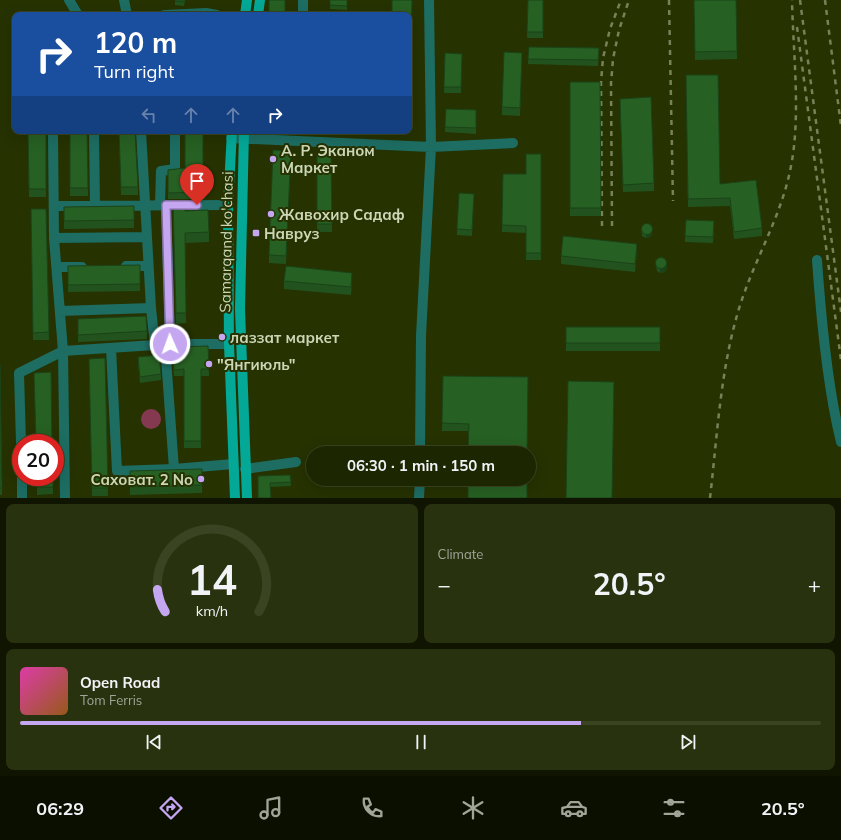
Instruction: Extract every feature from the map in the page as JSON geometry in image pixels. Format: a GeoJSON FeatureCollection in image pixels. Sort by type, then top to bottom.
{"type":"FeatureCollection","features":[{"type":"Feature","properties":{"kind":"main road"},"geometry":{"type":"LineString","coordinates":[[245,12],[247,0]]}},
{"type":"Feature","properties":{"kind":"main road"},"geometry":{"type":"LineString","coordinates":[[258,12],[260,0]]}},
{"type":"Feature","properties":{"kind":"main road","name":"Samarqand ko'chasi"},"geometry":{"type":"LineString","coordinates":[[231,134],[228,205],[229,344],[235,498]]}},
{"type":"Feature","properties":{"kind":"main road","name":"Samarqand ko'chasi"},"geometry":{"type":"LineString","coordinates":[[244,135],[240,309],[247,498]]}},
{"type":"Feature","properties":{"kind":"street"},"geometry":{"type":"LineString","coordinates":[[69,0],[76,12]]}},
{"type":"Feature","properties":{"kind":"street"},"geometry":{"type":"LineString","coordinates":[[124,0],[126,12]]}},
{"type":"Feature","properties":{"kind":"street"},"geometry":{"type":"LineString","coordinates":[[303,0],[303,12]]}},
{"type":"Feature","properties":{"kind":"street"},"geometry":{"type":"LineString","coordinates":[[420,446],[421,336],[431,147],[429,0]]}},
{"type":"Feature","properties":{"kind":"street"},"geometry":{"type":"LineString","coordinates":[[53,134],[55,206],[54,238],[63,351],[65,498]]}},
{"type":"Feature","properties":{"kind":"street"},"geometry":{"type":"LineString","coordinates":[[94,134],[95,206]]}},
{"type":"Feature","properties":{"kind":"street"},"geometry":{"type":"LineString","coordinates":[[141,134],[151,308],[163,344]]}},
{"type":"Feature","properties":{"kind":"street"},"geometry":{"type":"LineString","coordinates":[[144,170],[161,171],[175,169],[175,134]]}},
{"type":"Feature","properties":{"kind":"street"},"geometry":{"type":"LineString","coordinates":[[231,134],[302,136],[431,147],[513,143]]}},
{"type":"Feature","properties":{"kind":"street"},"geometry":{"type":"LineString","coordinates":[[161,171],[163,205],[163,344],[174,469]]}},
{"type":"Feature","properties":{"kind":"street"},"geometry":{"type":"LineString","coordinates":[[55,206],[228,205]]}},
{"type":"Feature","properties":{"kind":"street"},"geometry":{"type":"LineString","coordinates":[[54,238],[147,237]]}},
{"type":"Feature","properties":{"kind":"street"},"geometry":{"type":"LineString","coordinates":[[817,260],[834,410],[841,442]]}},
{"type":"Feature","properties":{"kind":"street"},"geometry":{"type":"LineString","coordinates":[[117,266],[148,266]]}},
{"type":"Feature","properties":{"kind":"street"},"geometry":{"type":"LineString","coordinates":[[57,267],[95,267]]}},
{"type":"Feature","properties":{"kind":"street"},"geometry":{"type":"LineString","coordinates":[[60,311],[151,308]]}},
{"type":"Feature","properties":{"kind":"street"},"geometry":{"type":"LineString","coordinates":[[21,434],[19,373],[63,351],[163,344],[229,344]]}},
{"type":"Feature","properties":{"kind":"street"},"geometry":{"type":"LineString","coordinates":[[111,348],[117,471],[174,469],[233,464]]}},
{"type":"Feature","properties":{"kind":"street"},"geometry":{"type":"LineString","coordinates":[[246,469],[296,462]]}},
{"type":"Feature","properties":{"kind":"street"},"geometry":{"type":"LineString","coordinates":[[22,486],[22,498]]}},
{"type":"Feature","properties":{"kind":"street"},"geometry":{"type":"LineString","coordinates":[[419,498],[420,486]]}},
{"type":"Feature","properties":{"kind":"shaded area"},"geometry":{"type":"Polygon","coordinates":[[[147,409],[155,409],[161,415],[161,423],[155,429],[147,429],[141,423],[141,415],[147,409]]]}},
{"type":"Feature","properties":{"kind":"building"},"geometry":{"type":"Polygon","coordinates":[[[184,0],[184,2],[175,1],[184,0]]]}},
{"type":"Feature","properties":{"kind":"building"},"geometry":{"type":"Polygon","coordinates":[[[269,0],[285,0],[285,12],[269,12],[269,0]]]}},
{"type":"Feature","properties":{"kind":"building"},"geometry":{"type":"Polygon","coordinates":[[[330,0],[347,0],[347,6],[330,5],[330,0]]]}},
{"type":"Feature","properties":{"kind":"building"},"geometry":{"type":"Polygon","coordinates":[[[392,0],[412,0],[412,12],[392,12],[392,0]]]}},
{"type":"Feature","properties":{"kind":"building"},"geometry":{"type":"Polygon","coordinates":[[[528,0],[543,0],[543,32],[527,32],[528,0]]]}},
{"type":"Feature","properties":{"kind":"building"},"geometry":{"type":"Polygon","coordinates":[[[694,0],[736,0],[737,51],[695,52],[694,0]]]}},
{"type":"Feature","properties":{"kind":"building"},"geometry":{"type":"Polygon","coordinates":[[[529,47],[599,48],[598,60],[528,59],[529,47]]]}},
{"type":"Feature","properties":{"kind":"building"},"geometry":{"type":"Polygon","coordinates":[[[504,52],[522,53],[520,108],[502,107],[504,52]]]}},
{"type":"Feature","properties":{"kind":"building"},"geometry":{"type":"Polygon","coordinates":[[[445,53],[462,54],[461,87],[444,87],[445,53]]]}},
{"type":"Feature","properties":{"kind":"building"},"geometry":{"type":"Polygon","coordinates":[[[686,75],[718,75],[720,184],[756,180],[762,228],[734,232],[730,198],[688,199],[686,75]]]}},
{"type":"Feature","properties":{"kind":"building"},"geometry":{"type":"Polygon","coordinates":[[[570,82],[600,82],[601,208],[570,208],[570,82]]]}},
{"type":"Feature","properties":{"kind":"building"},"geometry":{"type":"Polygon","coordinates":[[[651,97],[654,183],[623,185],[620,99],[651,97]]]}},
{"type":"Feature","properties":{"kind":"building"},"geometry":{"type":"Polygon","coordinates":[[[446,109],[476,110],[476,128],[445,127],[446,109]]]}},
{"type":"Feature","properties":{"kind":"building"},"geometry":{"type":"Polygon","coordinates":[[[28,134],[46,134],[46,189],[29,189],[28,134]]]}},
{"type":"Feature","properties":{"kind":"building"},"geometry":{"type":"Polygon","coordinates":[[[70,134],[87,134],[88,188],[70,188],[70,134]]]}},
{"type":"Feature","properties":{"kind":"building"},"geometry":{"type":"Polygon","coordinates":[[[119,134],[135,134],[138,187],[121,187],[119,134]]]}},
{"type":"Feature","properties":{"kind":"building"},"geometry":{"type":"Polygon","coordinates":[[[185,134],[203,134],[205,192],[168,193],[168,170],[185,168],[185,134]]]}},
{"type":"Feature","properties":{"kind":"building"},"geometry":{"type":"Polygon","coordinates":[[[273,150],[291,151],[286,256],[269,255],[273,150]]]}},
{"type":"Feature","properties":{"kind":"building"},"geometry":{"type":"Polygon","coordinates":[[[526,154],[541,154],[541,253],[526,253],[526,226],[502,225],[503,174],[526,174],[526,154]]]}},
{"type":"Feature","properties":{"kind":"building"},"geometry":{"type":"Polygon","coordinates":[[[317,155],[331,155],[332,224],[317,224],[317,155]]]}},
{"type":"Feature","properties":{"kind":"building"},"geometry":{"type":"Polygon","coordinates":[[[459,193],[474,194],[472,230],[457,229],[459,193]]]}},
{"type":"Feature","properties":{"kind":"building"},"geometry":{"type":"Polygon","coordinates":[[[173,202],[185,202],[185,211],[208,210],[209,232],[185,233],[186,313],[176,313],[173,202]]]}},
{"type":"Feature","properties":{"kind":"building"},"geometry":{"type":"Polygon","coordinates":[[[134,206],[134,220],[64,221],[64,207],[134,206]]]}},
{"type":"Feature","properties":{"kind":"building"},"geometry":{"type":"Polygon","coordinates":[[[31,209],[46,209],[49,332],[33,333],[31,209]]]}},
{"type":"Feature","properties":{"kind":"building"},"geometry":{"type":"Polygon","coordinates":[[[686,220],[714,221],[713,237],[685,236],[686,220]]]}},
{"type":"Feature","properties":{"kind":"building"},"geometry":{"type":"Polygon","coordinates":[[[645,224],[649,224],[651,225],[651,233],[645,234],[642,231],[642,227],[645,224]]]}},
{"type":"Feature","properties":{"kind":"building"},"geometry":{"type":"Polygon","coordinates":[[[563,236],[637,244],[635,264],[561,256],[563,236]]]}},
{"type":"Feature","properties":{"kind":"building"},"geometry":{"type":"Polygon","coordinates":[[[659,258],[663,258],[665,259],[665,267],[659,268],[656,265],[656,261],[659,258]]]}},
{"type":"Feature","properties":{"kind":"building"},"geometry":{"type":"Polygon","coordinates":[[[140,265],[140,284],[68,285],[68,266],[140,265]]]}},
{"type":"Feature","properties":{"kind":"building"},"geometry":{"type":"Polygon","coordinates":[[[286,266],[352,273],[351,287],[284,281],[286,266]]]}},
{"type":"Feature","properties":{"kind":"building"},"geometry":{"type":"Polygon","coordinates":[[[146,316],[147,331],[78,335],[78,319],[146,316]]]}},
{"type":"Feature","properties":{"kind":"building"},"geometry":{"type":"Polygon","coordinates":[[[566,327],[660,327],[660,343],[566,343],[566,327]]]}},
{"type":"Feature","properties":{"kind":"building"},"geometry":{"type":"Polygon","coordinates":[[[208,346],[209,369],[201,369],[201,441],[184,441],[184,369],[174,370],[172,347],[208,346]]]}},
{"type":"Feature","properties":{"kind":"building"},"geometry":{"type":"Polygon","coordinates":[[[159,355],[161,374],[140,377],[138,357],[159,355]]]}},
{"type":"Feature","properties":{"kind":"building"},"geometry":{"type":"Polygon","coordinates":[[[105,358],[108,488],[92,488],[89,359],[105,358]]]}},
{"type":"Feature","properties":{"kind":"building"},"geometry":{"type":"Polygon","coordinates":[[[0,365],[2,488],[0,488],[0,365]]]}},
{"type":"Feature","properties":{"kind":"building"},"geometry":{"type":"Polygon","coordinates":[[[51,372],[52,434],[36,434],[34,373],[51,372]]]}},
{"type":"Feature","properties":{"kind":"building"},"geometry":{"type":"Polygon","coordinates":[[[443,376],[528,377],[527,446],[468,446],[469,424],[442,423],[443,376]]]}},
{"type":"Feature","properties":{"kind":"building"},"geometry":{"type":"Polygon","coordinates":[[[568,381],[614,382],[612,498],[566,498],[568,381]]]}},
{"type":"Feature","properties":{"kind":"building"},"geometry":{"type":"Polygon","coordinates":[[[202,469],[202,485],[130,487],[130,471],[202,469]]]}},
{"type":"Feature","properties":{"kind":"building"},"geometry":{"type":"Polygon","coordinates":[[[290,475],[291,482],[270,483],[271,498],[258,498],[258,476],[290,475]]]}},
{"type":"Feature","properties":{"kind":"building"},"geometry":{"type":"Polygon","coordinates":[[[37,486],[53,486],[53,487],[37,486]]]}},
{"type":"Feature","properties":{"kind":"building"},"geometry":{"type":"Polygon","coordinates":[[[468,486],[527,486],[527,498],[468,498],[468,486]]]}},
{"type":"Feature","properties":{"kind":"railway"},"geometry":{"type":"LineString","coordinates":[[602,226],[601,82],[603,58],[610,29],[621,0]]}},
{"type":"Feature","properties":{"kind":"railway"},"geometry":{"type":"LineString","coordinates":[[612,226],[611,83],[613,59],[619,30],[629,0]]}},
{"type":"Feature","properties":{"kind":"railway"},"geometry":{"type":"LineString","coordinates":[[669,0],[673,201]]}},
{"type":"Feature","properties":{"kind":"railway"},"geometry":{"type":"LineString","coordinates":[[710,498],[726,363],[736,319],[749,280],[780,205],[791,166],[796,126],[796,83],[792,0]]}},
{"type":"Feature","properties":{"kind":"railway"},"geometry":{"type":"LineString","coordinates":[[800,0],[841,312]]}},
{"type":"Feature","properties":{"kind":"railway"},"geometry":{"type":"LineString","coordinates":[[825,0],[841,126]]}},
{"type":"Feature","properties":{"kind":"railway"},"geometry":{"type":"LineString","coordinates":[[797,27],[841,360]]}},
{"type":"Feature","properties":{"kind":"place","name":"А. Р. Эканом Маркет"},"geometry":{"type":"Point","coordinates":[273,159]}},
{"type":"Feature","properties":{"kind":"place","name":"Жавохир Садаф"},"geometry":{"type":"Point","coordinates":[271,214]}},
{"type":"Feature","properties":{"kind":"place","name":"Навруз"},"geometry":{"type":"Point","coordinates":[256,233]}},
{"type":"Feature","properties":{"kind":"place","name":"лаззат маркет"},"geometry":{"type":"Point","coordinates":[222,337]}},
{"type":"Feature","properties":{"kind":"place","name":"\"Янгиюль\""},"geometry":{"type":"Point","coordinates":[209,364]}},
{"type":"Feature","properties":{"kind":"place","name":"Саховат. 2 No"},"geometry":{"type":"Point","coordinates":[201,479]}},
{"type":"Feature","properties":{"kind":"route"},"geometry":{"type":"LineString","coordinates":[[170,344],[166,205],[197,205]]}}]}
